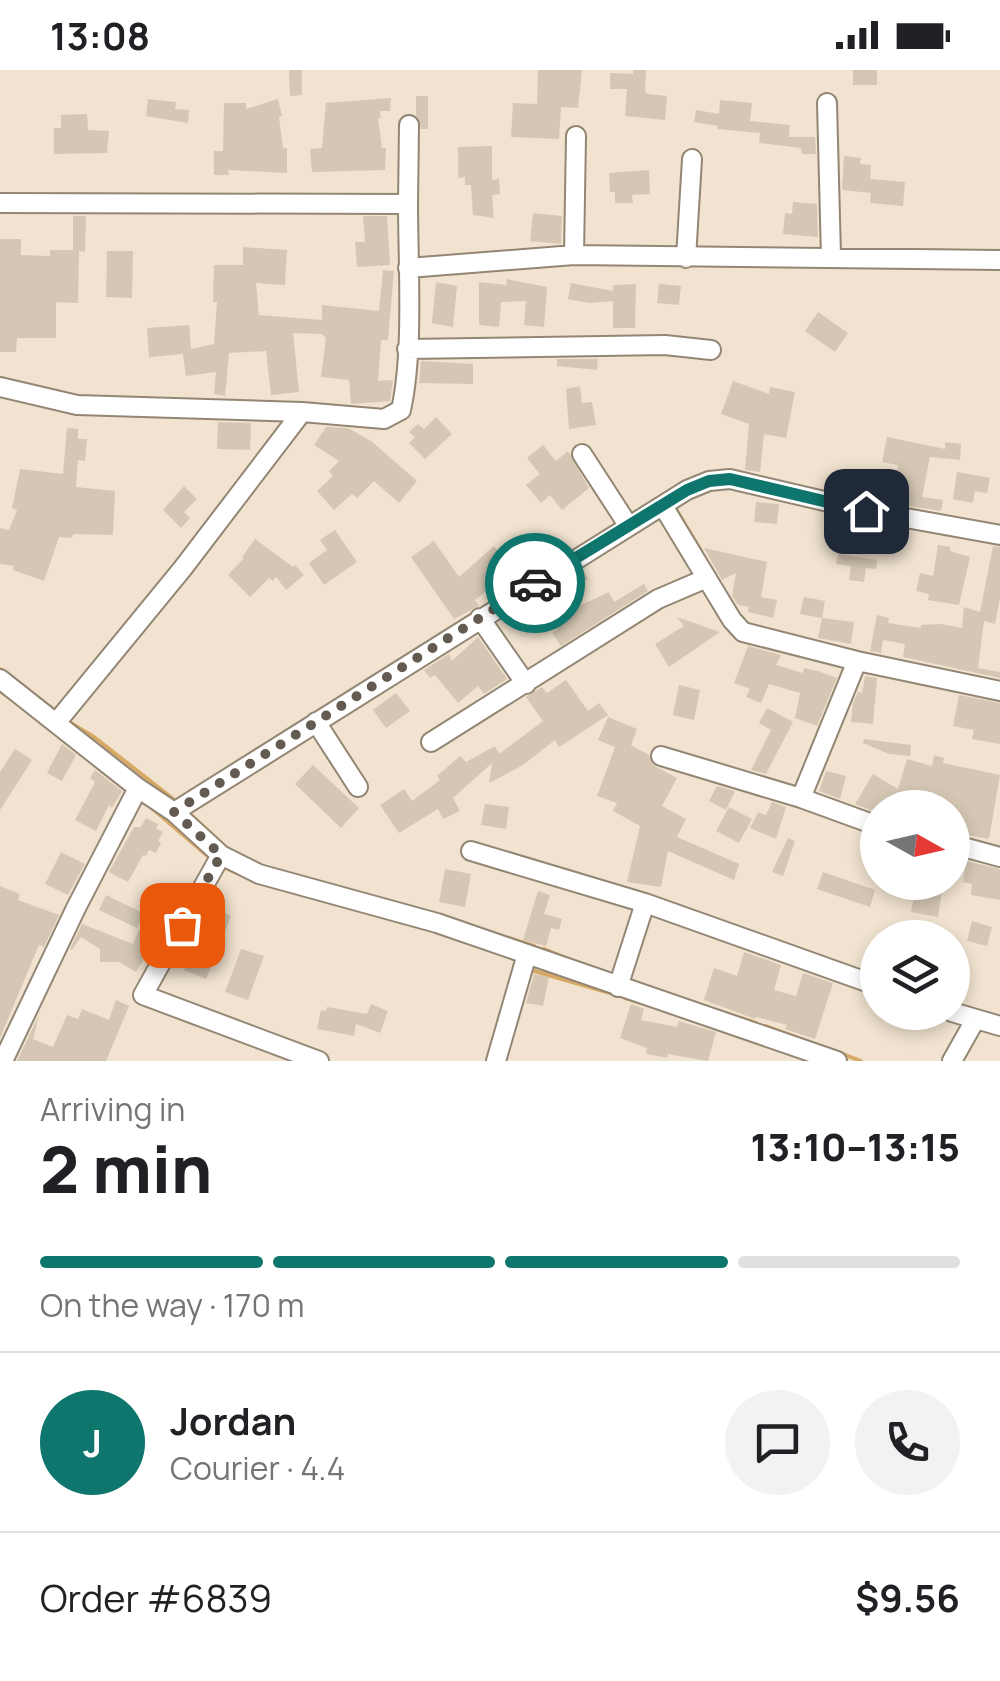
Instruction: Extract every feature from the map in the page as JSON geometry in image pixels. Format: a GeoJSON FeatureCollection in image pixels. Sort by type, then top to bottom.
{"type":"FeatureCollection","features":[{"type":"Feature","properties":{"kind":"street"},"geometry":{"type":"LineString","coordinates":[[827,103],[831,256]]}},
{"type":"Feature","properties":{"kind":"street"},"geometry":{"type":"LineString","coordinates":[[0,387],[77,405],[384,418],[401,410],[408,382],[409,126]]}},
{"type":"Feature","properties":{"kind":"street"},"geometry":{"type":"LineString","coordinates":[[574,255],[576,136]]}},
{"type":"Feature","properties":{"kind":"street"},"geometry":{"type":"LineString","coordinates":[[686,258],[692,159]]}},
{"type":"Feature","properties":{"kind":"street"},"geometry":{"type":"LineString","coordinates":[[0,203],[408,204]]}},
{"type":"Feature","properties":{"kind":"street"},"geometry":{"type":"LineString","coordinates":[[408,268],[574,255],[1000,260]]}},
{"type":"Feature","properties":{"kind":"street"},"geometry":{"type":"LineString","coordinates":[[406,348],[666,345],[711,350]]}},
{"type":"Feature","properties":{"kind":"street"},"geometry":{"type":"LineString","coordinates":[[56,723],[183,568],[302,412]]}},
{"type":"Feature","properties":{"kind":"street"},"geometry":{"type":"LineString","coordinates":[[582,454],[628,525]]}},
{"type":"Feature","properties":{"kind":"street"},"geometry":{"type":"LineString","coordinates":[[174,812],[628,525],[709,481],[730,479],[866,511],[1000,534]]}},
{"type":"Feature","properties":{"kind":"street"},"geometry":{"type":"LineString","coordinates":[[663,506],[743,632],[1000,691]]}},
{"type":"Feature","properties":{"kind":"street"},"geometry":{"type":"LineString","coordinates":[[431,742],[658,599],[707,578]]}},
{"type":"Feature","properties":{"kind":"street"},"geometry":{"type":"LineString","coordinates":[[480,618],[526,684]]}},
{"type":"Feature","properties":{"kind":"street"},"geometry":{"type":"LineString","coordinates":[[801,798],[856,661]]}},
{"type":"Feature","properties":{"kind":"street"},"geometry":{"type":"LineString","coordinates":[[0,680],[174,812],[221,855],[259,874],[437,923],[837,1061]]}},
{"type":"Feature","properties":{"kind":"street"},"geometry":{"type":"LineString","coordinates":[[316,722],[358,787]]}},
{"type":"Feature","properties":{"kind":"street"},"geometry":{"type":"LineString","coordinates":[[662,756],[860,819]]}},
{"type":"Feature","properties":{"kind":"street"},"geometry":{"type":"LineString","coordinates":[[3,1061],[83,892],[138,788]]}},
{"type":"Feature","properties":{"kind":"street"},"geometry":{"type":"LineString","coordinates":[[970,849],[1000,857]]}},
{"type":"Feature","properties":{"kind":"street"},"geometry":{"type":"LineString","coordinates":[[471,851],[645,903],[860,980]]}},
{"type":"Feature","properties":{"kind":"street"},"geometry":{"type":"LineString","coordinates":[[221,855],[144,995],[295,1058],[319,1061]]}},
{"type":"Feature","properties":{"kind":"street"},"geometry":{"type":"LineString","coordinates":[[618,987],[645,903]]}},
{"type":"Feature","properties":{"kind":"street"},"geometry":{"type":"LineString","coordinates":[[496,1061],[527,954]]}},
{"type":"Feature","properties":{"kind":"street"},"geometry":{"type":"LineString","coordinates":[[970,1018],[1000,1026]]}},
{"type":"Feature","properties":{"kind":"street"},"geometry":{"type":"LineString","coordinates":[[952,1061],[975,1020]]}},
{"type":"Feature","properties":{"kind":"building"},"geometry":{"type":"Polygon","coordinates":[[[289,70],[302,70],[302,95],[290,96],[289,70]]]}},
{"type":"Feature","properties":{"kind":"building"},"geometry":{"type":"Polygon","coordinates":[[[538,70],[582,70],[578,108],[561,107],[559,139],[511,137],[513,103],[537,104],[538,70]]]}},
{"type":"Feature","properties":{"kind":"building"},"geometry":{"type":"Polygon","coordinates":[[[633,70],[646,70],[645,92],[667,96],[665,120],[625,116],[627,89],[610,89],[610,73],[633,74],[633,70]]]}},
{"type":"Feature","properties":{"kind":"building"},"geometry":{"type":"Polygon","coordinates":[[[853,70],[877,70],[877,85],[853,85],[853,70]]]}},
{"type":"Feature","properties":{"kind":"building"},"geometry":{"type":"Polygon","coordinates":[[[416,96],[428,96],[428,129],[421,129],[416,96]]]}},
{"type":"Feature","properties":{"kind":"building"},"geometry":{"type":"Polygon","coordinates":[[[391,98],[390,111],[380,111],[378,118],[382,148],[386,148],[385,170],[312,172],[310,149],[322,148],[326,103],[391,98]]]}},
{"type":"Feature","properties":{"kind":"building"},"geometry":{"type":"Polygon","coordinates":[[[148,99],[176,102],[175,109],[189,110],[188,123],[146,116],[148,99]]]}},
{"type":"Feature","properties":{"kind":"building"},"geometry":{"type":"Polygon","coordinates":[[[278,99],[283,148],[287,148],[287,173],[228,170],[229,175],[214,175],[214,151],[223,151],[224,103],[246,103],[246,109],[278,99]]]}},
{"type":"Feature","properties":{"kind":"building"},"geometry":{"type":"Polygon","coordinates":[[[720,100],[752,103],[750,121],[790,125],[789,137],[815,137],[816,154],[802,154],[801,148],[759,143],[760,133],[717,129],[718,126],[694,122],[696,110],[719,114],[720,100]]]}},
{"type":"Feature","properties":{"kind":"building"},"geometry":{"type":"Polygon","coordinates":[[[87,114],[88,130],[109,131],[107,153],[54,154],[54,128],[61,128],[61,115],[87,114]]]}},
{"type":"Feature","properties":{"kind":"building"},"geometry":{"type":"Polygon","coordinates":[[[492,146],[492,180],[499,179],[500,194],[492,195],[494,218],[473,215],[471,185],[465,185],[465,177],[458,178],[458,147],[492,146]]]}},
{"type":"Feature","properties":{"kind":"building"},"geometry":{"type":"Polygon","coordinates":[[[844,156],[861,158],[860,164],[871,165],[870,179],[905,182],[903,206],[870,203],[871,193],[842,190],[844,156]]]}},
{"type":"Feature","properties":{"kind":"building"},"geometry":{"type":"Polygon","coordinates":[[[649,170],[650,194],[632,195],[633,203],[615,203],[609,173],[649,170]]]}},
{"type":"Feature","properties":{"kind":"building"},"geometry":{"type":"Polygon","coordinates":[[[793,202],[817,204],[818,237],[783,234],[785,213],[792,214],[793,202]]]}},
{"type":"Feature","properties":{"kind":"building"},"geometry":{"type":"Polygon","coordinates":[[[533,213],[562,216],[561,244],[530,241],[533,213]]]}},
{"type":"Feature","properties":{"kind":"building"},"geometry":{"type":"Polygon","coordinates":[[[73,216],[86,216],[85,252],[79,251],[78,303],[56,302],[56,338],[17,338],[16,352],[0,352],[0,239],[21,239],[21,255],[50,256],[50,250],[73,250],[73,216]]]}},
{"type":"Feature","properties":{"kind":"building"},"geometry":{"type":"Polygon","coordinates":[[[363,216],[387,216],[390,265],[357,267],[355,242],[365,242],[363,216]]]}},
{"type":"Feature","properties":{"kind":"building"},"geometry":{"type":"Polygon","coordinates":[[[243,247],[287,250],[285,285],[256,283],[259,315],[322,320],[322,305],[379,311],[383,270],[394,271],[388,340],[381,340],[378,381],[393,380],[390,401],[351,404],[349,380],[321,377],[326,338],[322,334],[293,333],[299,392],[271,395],[266,351],[229,353],[225,396],[214,394],[216,372],[186,376],[183,354],[149,357],[147,328],[189,325],[191,349],[214,344],[214,265],[243,265],[243,247]]]}},
{"type":"Feature","properties":{"kind":"building"},"geometry":{"type":"Polygon","coordinates":[[[107,251],[133,251],[132,298],[106,297],[107,251]]]}},
{"type":"Feature","properties":{"kind":"building"},"geometry":{"type":"Polygon","coordinates":[[[506,279],[547,287],[544,327],[524,325],[526,301],[501,302],[499,327],[479,325],[479,282],[507,285],[506,279]]]}},
{"type":"Feature","properties":{"kind":"building"},"geometry":{"type":"Polygon","coordinates":[[[436,282],[457,286],[453,327],[432,323],[436,282]]]}},
{"type":"Feature","properties":{"kind":"building"},"geometry":{"type":"Polygon","coordinates":[[[571,283],[613,291],[613,285],[636,284],[635,328],[613,328],[613,301],[589,303],[568,299],[571,283]]]}},
{"type":"Feature","properties":{"kind":"building"},"geometry":{"type":"Polygon","coordinates":[[[659,284],[681,286],[679,305],[657,303],[659,284]]]}},
{"type":"Feature","properties":{"kind":"building"},"geometry":{"type":"Polygon","coordinates":[[[818,312],[848,333],[835,352],[805,331],[818,312]]]}},
{"type":"Feature","properties":{"kind":"building"},"geometry":{"type":"Polygon","coordinates":[[[557,359],[598,359],[597,370],[557,366],[557,359]]]}},
{"type":"Feature","properties":{"kind":"building"},"geometry":{"type":"Polygon","coordinates":[[[421,361],[473,364],[473,384],[419,383],[421,361]]]}},
{"type":"Feature","properties":{"kind":"building"},"geometry":{"type":"Polygon","coordinates":[[[733,381],[769,394],[770,387],[795,392],[786,438],[764,434],[760,472],[745,470],[749,424],[721,414],[733,381]]]}},
{"type":"Feature","properties":{"kind":"building"},"geometry":{"type":"Polygon","coordinates":[[[580,386],[582,403],[592,402],[596,425],[569,429],[566,389],[580,386]]]}},
{"type":"Feature","properties":{"kind":"building"},"geometry":{"type":"Polygon","coordinates":[[[436,417],[452,434],[425,459],[409,443],[415,437],[409,432],[418,424],[424,429],[436,417]]]}},
{"type":"Feature","properties":{"kind":"building"},"geometry":{"type":"Polygon","coordinates":[[[218,422],[251,423],[250,450],[217,449],[218,422]]]}},
{"type":"Feature","properties":{"kind":"building"},"geometry":{"type":"Polygon","coordinates":[[[326,427],[348,428],[371,441],[417,481],[399,503],[374,481],[357,498],[352,494],[334,510],[317,491],[333,476],[329,471],[339,461],[314,445],[326,427]]]}},
{"type":"Feature","properties":{"kind":"building"},"geometry":{"type":"Polygon","coordinates":[[[67,428],[78,429],[78,439],[87,439],[85,461],[78,460],[76,487],[115,491],[113,535],[59,537],[44,581],[13,570],[14,566],[0,564],[0,528],[9,530],[17,510],[12,508],[20,469],[63,474],[67,428]]]}},
{"type":"Feature","properties":{"kind":"building"},"geometry":{"type":"Polygon","coordinates":[[[887,437],[945,449],[945,442],[961,444],[960,460],[930,457],[922,497],[943,500],[941,511],[891,503],[898,465],[882,462],[887,437]]]}},
{"type":"Feature","properties":{"kind":"building"},"geometry":{"type":"Polygon","coordinates":[[[543,445],[556,461],[568,451],[589,488],[562,510],[550,495],[541,503],[526,485],[540,474],[527,458],[543,445]]]}},
{"type":"Feature","properties":{"kind":"building"},"geometry":{"type":"Polygon","coordinates":[[[957,472],[990,478],[987,493],[975,491],[973,503],[953,499],[957,472]]]}},
{"type":"Feature","properties":{"kind":"building"},"geometry":{"type":"Polygon","coordinates":[[[184,486],[197,499],[184,512],[190,518],[181,528],[163,510],[184,486]]]}},
{"type":"Feature","properties":{"kind":"building"},"geometry":{"type":"Polygon","coordinates":[[[756,502],[779,504],[777,524],[754,522],[756,502]]]}},
{"type":"Feature","properties":{"kind":"building"},"geometry":{"type":"Polygon","coordinates":[[[335,530],[357,562],[324,585],[309,563],[327,550],[320,540],[335,530]]]}},
{"type":"Feature","properties":{"kind":"building"},"geometry":{"type":"Polygon","coordinates":[[[544,536],[554,554],[535,566],[522,543],[544,536]]]}},
{"type":"Feature","properties":{"kind":"building"},"geometry":{"type":"Polygon","coordinates":[[[255,539],[304,575],[286,590],[276,577],[273,581],[269,578],[250,597],[228,575],[255,539]]]}},
{"type":"Feature","properties":{"kind":"building"},"geometry":{"type":"Polygon","coordinates":[[[434,541],[459,577],[494,546],[518,581],[506,589],[500,580],[475,600],[479,606],[454,619],[411,557],[434,541]]]}},
{"type":"Feature","properties":{"kind":"building"},"geometry":{"type":"Polygon","coordinates":[[[938,545],[970,557],[959,605],[928,600],[929,594],[916,591],[920,573],[933,576],[938,545]]]}},
{"type":"Feature","properties":{"kind":"building"},"geometry":{"type":"Polygon","coordinates":[[[993,546],[1000,547],[1000,598],[995,624],[984,621],[978,668],[1000,672],[1000,678],[903,657],[905,644],[883,640],[881,653],[870,651],[877,615],[889,618],[888,623],[962,628],[964,607],[980,612],[993,546]]]}},
{"type":"Feature","properties":{"kind":"building"},"geometry":{"type":"Polygon","coordinates":[[[704,548],[767,562],[761,597],[777,600],[773,618],[748,612],[749,607],[738,605],[732,596],[736,573],[722,580],[704,548]]]}},
{"type":"Feature","properties":{"kind":"building"},"geometry":{"type":"Polygon","coordinates":[[[838,554],[877,560],[876,569],[866,568],[864,582],[849,580],[851,566],[836,564],[838,554]]]}},
{"type":"Feature","properties":{"kind":"building"},"geometry":{"type":"Polygon","coordinates":[[[583,570],[588,579],[543,606],[538,598],[583,570]]]}},
{"type":"Feature","properties":{"kind":"building"},"geometry":{"type":"Polygon","coordinates":[[[644,584],[648,591],[561,646],[552,633],[558,629],[551,619],[609,592],[614,602],[644,584]]]}},
{"type":"Feature","properties":{"kind":"building"},"geometry":{"type":"Polygon","coordinates":[[[804,597],[825,601],[822,618],[800,614],[804,597]]]}},
{"type":"Feature","properties":{"kind":"building"},"geometry":{"type":"Polygon","coordinates":[[[677,617],[720,632],[669,667],[655,644],[684,626],[677,617]]]}},
{"type":"Feature","properties":{"kind":"building"},"geometry":{"type":"Polygon","coordinates":[[[822,618],[854,622],[851,644],[818,638],[822,618]]]}},
{"type":"Feature","properties":{"kind":"building"},"geometry":{"type":"Polygon","coordinates":[[[478,637],[507,679],[484,694],[478,686],[458,703],[435,675],[430,678],[424,670],[449,654],[452,661],[478,637]]]}},
{"type":"Feature","properties":{"kind":"building"},"geometry":{"type":"Polygon","coordinates":[[[748,646],[781,655],[776,665],[837,678],[817,726],[795,718],[800,693],[769,684],[761,703],[746,697],[750,689],[734,683],[748,646]]]}},
{"type":"Feature","properties":{"kind":"building"},"geometry":{"type":"Polygon","coordinates":[[[865,676],[877,678],[873,724],[851,722],[853,703],[858,692],[862,693],[865,676]]]}},
{"type":"Feature","properties":{"kind":"building"},"geometry":{"type":"Polygon","coordinates":[[[566,680],[588,711],[599,703],[608,715],[559,747],[555,740],[523,765],[489,783],[492,763],[453,798],[460,811],[443,819],[438,809],[399,833],[380,805],[404,789],[412,801],[440,780],[437,776],[460,756],[466,762],[495,746],[499,754],[543,721],[526,697],[542,687],[547,693],[566,680]]]}},
{"type":"Feature","properties":{"kind":"building"},"geometry":{"type":"Polygon","coordinates":[[[679,685],[700,690],[694,720],[673,715],[679,685]]]}},
{"type":"Feature","properties":{"kind":"building"},"geometry":{"type":"Polygon","coordinates":[[[396,693],[410,711],[386,728],[373,710],[396,693]]]}},
{"type":"Feature","properties":{"kind":"building"},"geometry":{"type":"Polygon","coordinates":[[[959,695],[1000,703],[1000,744],[972,739],[974,730],[953,726],[959,695]]]}},
{"type":"Feature","properties":{"kind":"building"},"geometry":{"type":"Polygon","coordinates":[[[767,708],[793,722],[766,774],[751,770],[771,730],[759,723],[767,708]]]}},
{"type":"Feature","properties":{"kind":"building"},"geometry":{"type":"Polygon","coordinates":[[[608,717],[637,729],[631,745],[649,755],[653,765],[677,778],[662,806],[686,819],[677,837],[739,864],[734,880],[668,851],[661,887],[627,882],[640,826],[613,811],[617,803],[597,796],[615,747],[598,740],[608,717]]]}},
{"type":"Feature","properties":{"kind":"building"},"geometry":{"type":"Polygon","coordinates":[[[864,739],[911,745],[910,756],[889,754],[863,743],[864,739]]]}},
{"type":"Feature","properties":{"kind":"building"},"geometry":{"type":"Polygon","coordinates":[[[62,744],[76,755],[62,781],[47,773],[62,744]]]}},
{"type":"Feature","properties":{"kind":"building"},"geometry":{"type":"Polygon","coordinates":[[[15,749],[32,760],[0,810],[0,772],[15,749]]]}},
{"type":"Feature","properties":{"kind":"building"},"geometry":{"type":"Polygon","coordinates":[[[934,755],[944,758],[943,763],[1000,775],[989,839],[970,835],[970,790],[863,790],[873,774],[898,789],[907,759],[932,766],[934,755]]]}},
{"type":"Feature","properties":{"kind":"building"},"geometry":{"type":"Polygon","coordinates":[[[313,765],[359,808],[341,828],[295,784],[313,765]]]}},
{"type":"Feature","properties":{"kind":"building"},"geometry":{"type":"Polygon","coordinates":[[[95,770],[122,791],[112,808],[109,805],[96,831],[75,820],[95,782],[90,778],[95,770]]]}},
{"type":"Feature","properties":{"kind":"building"},"geometry":{"type":"Polygon","coordinates":[[[826,771],[846,776],[840,799],[819,791],[826,771]]]}},
{"type":"Feature","properties":{"kind":"building"},"geometry":{"type":"Polygon","coordinates":[[[717,786],[735,791],[726,810],[709,801],[717,786]]]}},
{"type":"Feature","properties":{"kind":"building"},"geometry":{"type":"Polygon","coordinates":[[[772,802],[786,807],[776,839],[750,828],[758,812],[766,815],[772,802]]]}},
{"type":"Feature","properties":{"kind":"building"},"geometry":{"type":"Polygon","coordinates":[[[485,804],[509,807],[506,829],[481,825],[485,804]]]}},
{"type":"Feature","properties":{"kind":"building"},"geometry":{"type":"Polygon","coordinates":[[[729,807],[752,819],[739,843],[716,831],[729,807]]]}},
{"type":"Feature","properties":{"kind":"building"},"geometry":{"type":"Polygon","coordinates":[[[146,818],[163,832],[158,841],[161,843],[156,853],[149,850],[143,855],[128,882],[109,872],[134,827],[141,827],[146,818]]]}},
{"type":"Feature","properties":{"kind":"building"},"geometry":{"type":"Polygon","coordinates":[[[788,838],[795,841],[783,876],[772,872],[788,838]]]}},
{"type":"Feature","properties":{"kind":"building"},"geometry":{"type":"Polygon","coordinates":[[[61,852],[85,864],[68,895],[45,884],[61,852]]]}},
{"type":"Feature","properties":{"kind":"building"},"geometry":{"type":"Polygon","coordinates":[[[970,862],[1000,869],[1000,900],[971,895],[970,862]]]}},
{"type":"Feature","properties":{"kind":"building"},"geometry":{"type":"Polygon","coordinates":[[[445,869],[471,874],[465,907],[439,902],[445,869]]]}},
{"type":"Feature","properties":{"kind":"building"},"geometry":{"type":"Polygon","coordinates":[[[823,872],[860,885],[860,900],[872,900],[870,907],[817,889],[823,872]]]}},
{"type":"Feature","properties":{"kind":"building"},"geometry":{"type":"Polygon","coordinates":[[[0,886],[20,894],[18,900],[59,915],[44,947],[39,945],[0,1038],[0,886]]]}},
{"type":"Feature","properties":{"kind":"building"},"geometry":{"type":"Polygon","coordinates":[[[538,891],[550,895],[544,914],[562,919],[559,930],[551,928],[546,946],[523,940],[538,891]]]}},
{"type":"Feature","properties":{"kind":"building"},"geometry":{"type":"Polygon","coordinates":[[[106,895],[143,913],[137,928],[99,910],[106,895]]]}},
{"type":"Feature","properties":{"kind":"building"},"geometry":{"type":"Polygon","coordinates":[[[913,900],[941,900],[938,917],[911,912],[913,900]]]}},
{"type":"Feature","properties":{"kind":"building"},"geometry":{"type":"Polygon","coordinates":[[[209,902],[231,916],[206,979],[184,970],[195,941],[207,946],[217,921],[203,912],[209,902]]]}},
{"type":"Feature","properties":{"kind":"building"},"geometry":{"type":"Polygon","coordinates":[[[972,921],[992,927],[987,946],[970,942],[972,921]]]}},
{"type":"Feature","properties":{"kind":"building"},"geometry":{"type":"Polygon","coordinates":[[[82,924],[133,944],[139,930],[155,940],[136,972],[119,962],[100,962],[100,949],[81,937],[70,949],[82,924]]]}},
{"type":"Feature","properties":{"kind":"building"},"geometry":{"type":"Polygon","coordinates":[[[241,949],[264,956],[248,1000],[225,992],[241,949]]]}},
{"type":"Feature","properties":{"kind":"building"},"geometry":{"type":"Polygon","coordinates":[[[744,952],[781,965],[774,990],[796,996],[803,973],[833,983],[815,1039],[785,1029],[787,1025],[755,1019],[704,1000],[714,968],[737,976],[744,952]]]}},
{"type":"Feature","properties":{"kind":"building"},"geometry":{"type":"Polygon","coordinates":[[[534,974],[549,977],[543,1006],[526,1003],[534,974]]]}},
{"type":"Feature","properties":{"kind":"building"},"geometry":{"type":"Polygon","coordinates":[[[116,1000],[129,1006],[106,1061],[17,1061],[39,1015],[33,1039],[53,1047],[67,1015],[78,1019],[82,1009],[109,1020],[116,1000]]]}},
{"type":"Feature","properties":{"kind":"building"},"geometry":{"type":"Polygon","coordinates":[[[371,1004],[388,1011],[380,1033],[356,1024],[354,1036],[317,1029],[321,1010],[326,1011],[327,1007],[367,1014],[371,1004]]]}},
{"type":"Feature","properties":{"kind":"building"},"geometry":{"type":"Polygon","coordinates":[[[631,1004],[644,1009],[641,1020],[677,1027],[679,1021],[716,1032],[708,1061],[646,1054],[647,1048],[620,1038],[631,1004]]]}},
{"type":"Feature","properties":{"kind":"waterway"},"geometry":{"type":"LineString","coordinates":[[674,506],[701,551]]}},
{"type":"Feature","properties":{"kind":"waterway"},"geometry":{"type":"LineString","coordinates":[[0,669],[58,713]]}},
{"type":"Feature","properties":{"kind":"waterway"},"geometry":{"type":"LineString","coordinates":[[0,691],[15,702]]}},
{"type":"Feature","properties":{"kind":"waterway"},"geometry":{"type":"LineString","coordinates":[[69,722],[177,802]]}},
{"type":"Feature","properties":{"kind":"waterway"},"geometry":{"type":"LineString","coordinates":[[153,809],[210,858]]}},
{"type":"Feature","properties":{"kind":"waterway"},"geometry":{"type":"LineString","coordinates":[[191,815],[230,851]]}},
{"type":"Feature","properties":{"kind":"waterway"},"geometry":{"type":"LineString","coordinates":[[221,866],[239,874]]}},
{"type":"Feature","properties":{"kind":"waterway"},"geometry":{"type":"LineString","coordinates":[[486,931],[534,946]]}},
{"type":"Feature","properties":{"kind":"waterway"},"geometry":{"type":"LineString","coordinates":[[544,949],[568,959]]}},
{"type":"Feature","properties":{"kind":"waterway"},"geometry":{"type":"LineString","coordinates":[[531,970],[610,993]]}},
{"type":"Feature","properties":{"kind":"waterway"},"geometry":{"type":"LineString","coordinates":[[625,998],[649,1005]]}},
{"type":"Feature","properties":{"kind":"waterway"},"geometry":{"type":"LineString","coordinates":[[691,1002],[756,1023]]}},
{"type":"Feature","properties":{"kind":"waterway"},"geometry":{"type":"LineString","coordinates":[[765,1026],[831,1050]]}},
{"type":"Feature","properties":{"kind":"waterway"},"geometry":{"type":"LineString","coordinates":[[840,1053],[861,1061]]}},
{"type":"Feature","properties":{"kind":"way so far"},"geometry":{"type":"LineString","coordinates":[[182,925],[221,855],[174,812],[535,583]]}},
{"type":"Feature","properties":{"kind":"route"},"geometry":{"type":"LineString","coordinates":[[535,583],[687,490],[709,481],[730,479],[866,511]]}}]}
